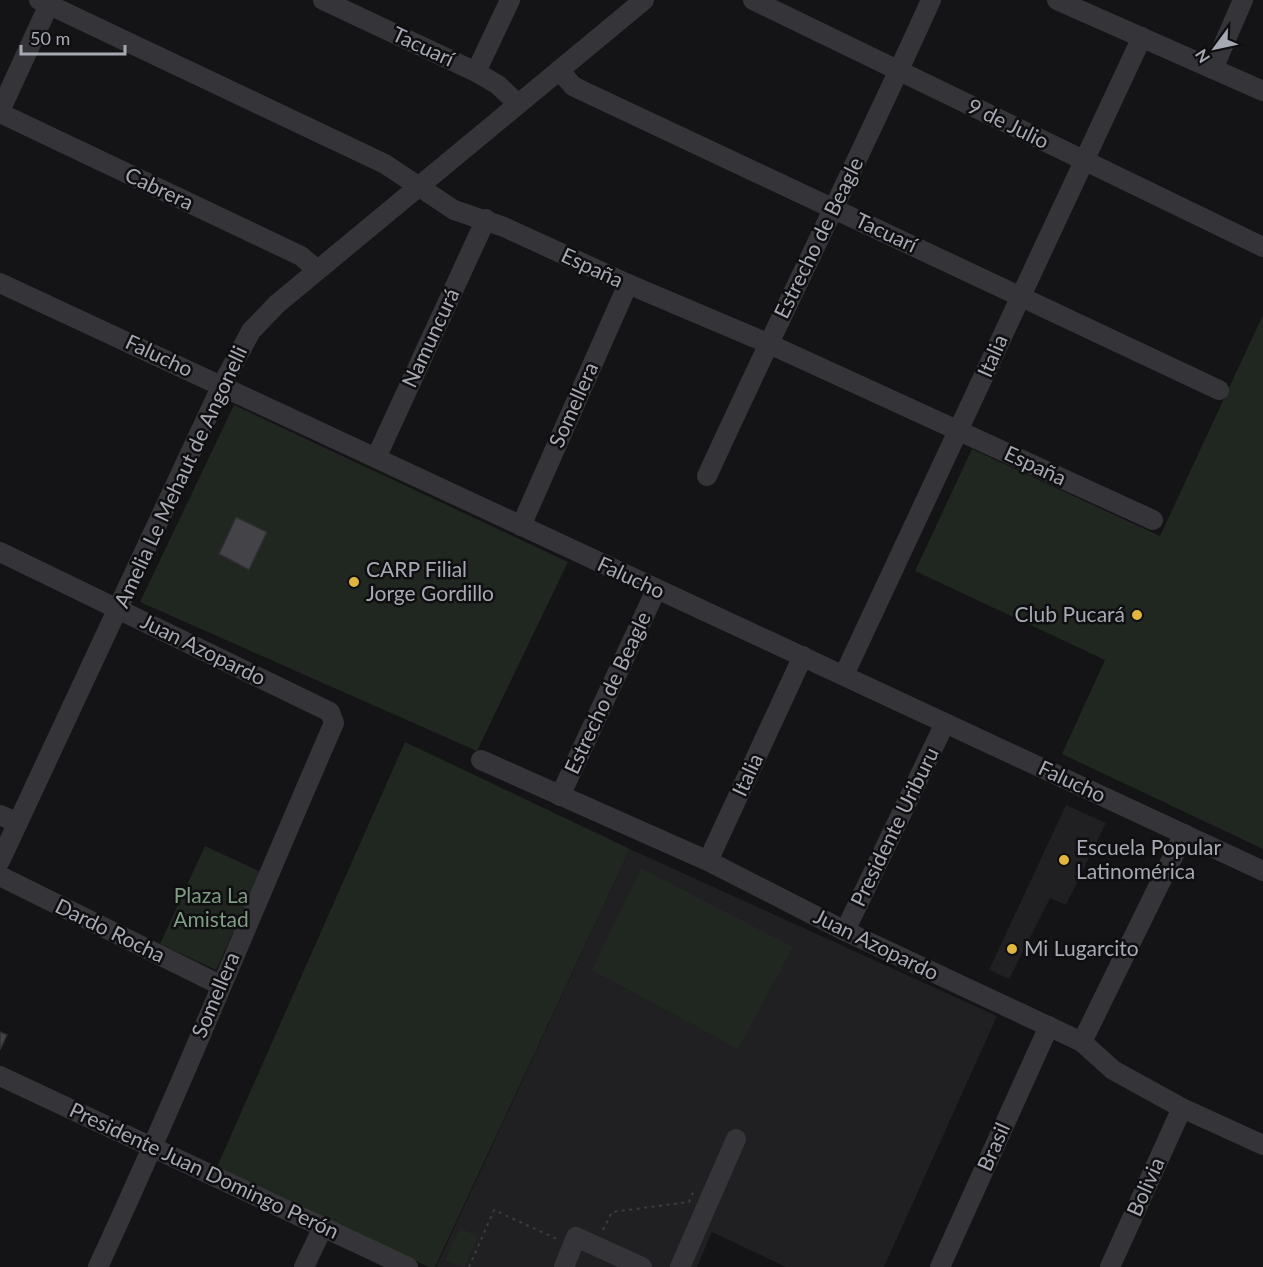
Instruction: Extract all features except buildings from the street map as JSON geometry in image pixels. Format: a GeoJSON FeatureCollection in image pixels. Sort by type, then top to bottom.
{"type":"FeatureCollection","features":[{"type":"Feature","properties":{"kind":"street","name":"Tacuarí"},"geometry":{"type":"LineString","coordinates":[[323,0],[353,6],[498,85],[517,103]]}},
{"type":"Feature","properties":{"kind":"street"},"geometry":{"type":"LineString","coordinates":[[476,72],[510,0]]}},
{"type":"Feature","properties":{"kind":"street","name":"Amelia Le Mehaut de Angonelli"},"geometry":{"type":"LineString","coordinates":[[0,861],[9,819],[119,608],[222,385],[251,331],[316,269],[644,0]]}},
{"type":"Feature","properties":{"kind":"street","name":"9 de Julio"},"geometry":{"type":"LineString","coordinates":[[753,0],[1263,247]]}},
{"type":"Feature","properties":{"kind":"street","name":"Estrecho de Beagle"},"geometry":{"type":"LineString","coordinates":[[707,476],[767,344],[834,209],[931,0]]}},
{"type":"Feature","properties":{"kind":"street"},"geometry":{"type":"LineString","coordinates":[[1056,0],[1263,91]]}},
{"type":"Feature","properties":{"kind":"street"},"geometry":{"type":"LineString","coordinates":[[1213,69],[1243,0]]}},
{"type":"Feature","properties":{"kind":"street"},"geometry":{"type":"LineString","coordinates":[[0,112],[46,2]]}},
{"type":"Feature","properties":{"kind":"street","name":"España"},"geometry":{"type":"LineString","coordinates":[[46,2],[385,164],[454,210],[486,219],[1153,520]]}},
{"type":"Feature","properties":{"kind":"street","name":"Italia"},"geometry":{"type":"LineString","coordinates":[[844,675],[1142,37]]}},
{"type":"Feature","properties":{"kind":"street","name":"Tacuarí"},"geometry":{"type":"LineString","coordinates":[[559,70],[573,86],[583,91],[1219,390]]}},
{"type":"Feature","properties":{"kind":"street","name":"Cabrera"},"geometry":{"type":"LineString","coordinates":[[0,112],[301,256],[316,269]]}},
{"type":"Feature","properties":{"kind":"street","name":"Namuncurá"},"geometry":{"type":"LineString","coordinates":[[376,458],[486,219]]}},
{"type":"Feature","properties":{"kind":"street","name":"Falucho"},"geometry":{"type":"LineString","coordinates":[[0,283],[1263,871]]}},
{"type":"Feature","properties":{"kind":"street","name":"Somellera"},"geometry":{"type":"LineString","coordinates":[[521,526],[628,284]]}},
{"type":"Feature","properties":{"kind":"street","name":"Juan Azopardo"},"geometry":{"type":"LineString","coordinates":[[0,552],[330,712],[334,723]]}},
{"type":"Feature","properties":{"kind":"street","name":"Estrecho de Beagle"},"geometry":{"type":"LineString","coordinates":[[560,796],[656,590]]}},
{"type":"Feature","properties":{"kind":"street","name":"Italia"},"geometry":{"type":"LineString","coordinates":[[708,861],[802,656]]}},
{"type":"Feature","properties":{"kind":"street","name":"Somellera"},"geometry":{"type":"LineString","coordinates":[[98,1267],[154,1147],[220,985],[334,723]]}},
{"type":"Feature","properties":{"kind":"street","name":"Presidente Uriburu"},"geometry":{"type":"LineString","coordinates":[[845,932],[945,723]]}},
{"type":"Feature","properties":{"kind":"street","name":"Juan Azopardo"},"geometry":{"type":"LineString","coordinates":[[481,760],[708,861],[845,932],[1082,1042],[1113,1070],[1182,1108],[1263,1145]]}},
{"type":"Feature","properties":{"kind":"street"},"geometry":{"type":"LineString","coordinates":[[1082,1042],[1184,834]]}},
{"type":"Feature","properties":{"kind":"street","name":"Dardo Rocha"},"geometry":{"type":"LineString","coordinates":[[0,876],[220,985]]}},
{"type":"Feature","properties":{"kind":"street","name":"Brasil"},"geometry":{"type":"LineString","coordinates":[[945,1265],[1049,1026]]}},
{"type":"Feature","properties":{"kind":"street","name":"Presidente Juan Domingo Perón"},"geometry":{"type":"LineString","coordinates":[[0,1077],[408,1267]]}},
{"type":"Feature","properties":{"kind":"street","name":"Bolivia"},"geometry":{"type":"LineString","coordinates":[[1110,1267],[1182,1108]]}},
{"type":"Feature","properties":{"kind":"street"},"geometry":{"type":"LineString","coordinates":[[680,1267],[736,1139]]}},
{"type":"Feature","properties":{"kind":"street"},"geometry":{"type":"LineString","coordinates":[[304,1267],[323,1227]]}},
{"type":"Feature","properties":{"kind":"street"},"geometry":{"type":"LineString","coordinates":[[564,1267],[576,1237],[642,1267]]}},
{"type":"Feature","properties":{"kind":"path"},"geometry":{"type":"LineString","coordinates":[[602,1233],[612,1212],[688,1202],[697,1183]]}},
{"type":"Feature","properties":{"kind":"path"},"geometry":{"type":"LineString","coordinates":[[469,1267],[494,1210],[573,1246]]}},
{"type":"Feature","properties":{"kind":"shaded area","name":"Escuela Popular Latinomérica"},"geometry":{"type":"Polygon","coordinates":[[[1066,805],[1106,823],[1066,905],[1050,898],[1009,979],[989,970],[1066,805]]]}},
{"type":"Feature","properties":{"kind":"shaded area"},"geometry":{"type":"Polygon","coordinates":[[[630,849],[997,1016],[884,1267],[786,1267],[712,1232],[697,1267],[436,1267],[630,849]]]}},
{"type":"Feature","properties":{"kind":"green space","name":"Club Pucará"},"geometry":{"type":"Polygon","coordinates":[[[1263,315],[1263,849],[1062,754],[1105,660],[915,571],[972,449],[1160,536],[1263,315]]]}},
{"type":"Feature","properties":{"kind":"green space","name":"CARP Filial Jorge Gordillo"},"geometry":{"type":"Polygon","coordinates":[[[234,405],[568,562],[477,751],[140,602],[234,405]]]}},
{"type":"Feature","properties":{"kind":"green space"},"geometry":{"type":"Polygon","coordinates":[[[405,742],[630,849],[435,1267],[429,1267],[216,1169],[405,742]]]}},
{"type":"Feature","properties":{"kind":"green space","name":"Plaza La Amistad"},"geometry":{"type":"Polygon","coordinates":[[[205,846],[261,872],[216,970],[160,944],[205,846]]]}},
{"type":"Feature","properties":{"kind":"green space"},"geometry":{"type":"Polygon","coordinates":[[[641,868],[793,947],[738,1049],[592,970],[641,868]]]}},
{"type":"Feature","properties":{"kind":"green space"},"geometry":{"type":"Polygon","coordinates":[[[460,1228],[478,1237],[464,1267],[445,1260],[460,1228]]]}},
{"type":"Feature","properties":{"kind":"place","name":"CARP Filial Jorge Gordillo"},"geometry":{"type":"Point","coordinates":[354,582]}},
{"type":"Feature","properties":{"kind":"place","name":"Club Pucará"},"geometry":{"type":"Point","coordinates":[1137,615]}},
{"type":"Feature","properties":{"kind":"place","name":"Escuela Popular Latinomérica"},"geometry":{"type":"Point","coordinates":[1064,860]}},
{"type":"Feature","properties":{"kind":"place","name":"Mi Lugarcito"},"geometry":{"type":"Point","coordinates":[1012,949]}}]}
